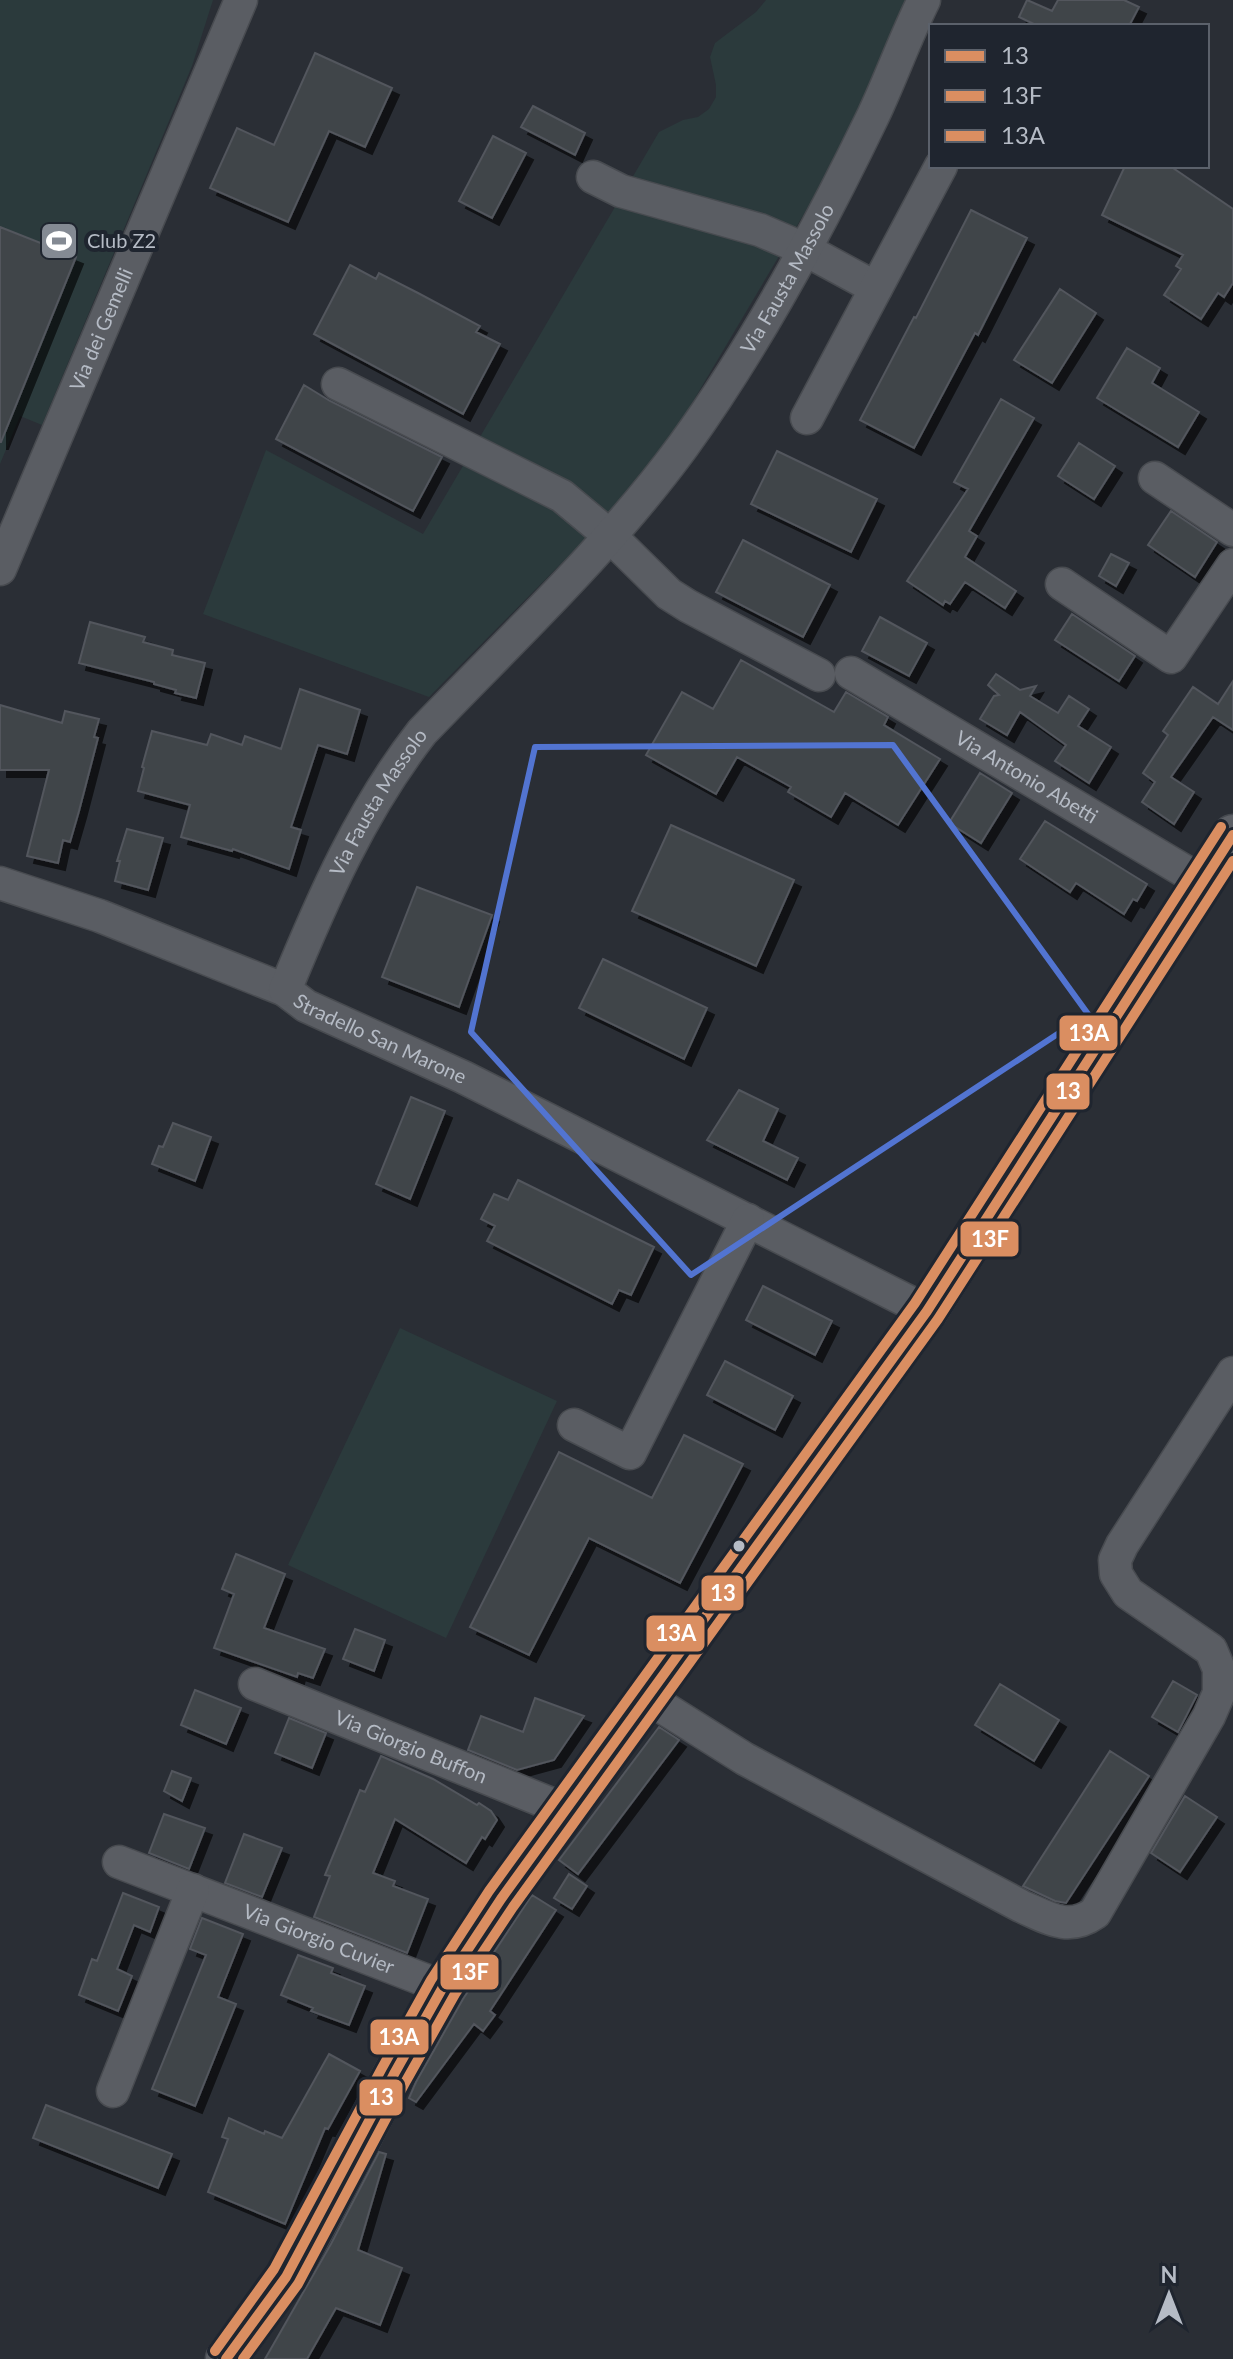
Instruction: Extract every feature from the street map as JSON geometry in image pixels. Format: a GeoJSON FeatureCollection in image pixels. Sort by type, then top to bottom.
{"type":"FeatureCollection","features":[{"type":"Feature","properties":{"kind":"main road"},"geometry":{"type":"LineString","coordinates":[[226,2359],[286,2277],[443,1987],[501,1899],[927,1311],[1233,835]]}},
{"type":"Feature","properties":{"kind":"street","name":"Via dei Gemelli"},"geometry":{"type":"LineString","coordinates":[[0,569],[241,0]]}},
{"type":"Feature","properties":{"kind":"street","name":"Via Fausta Massolo"},"geometry":{"type":"LineString","coordinates":[[285,990],[325,893],[398,763],[422,732],[610,536],[683,446],[755,337],[874,114],[924,0]]}},
{"type":"Feature","properties":{"kind":"street"},"geometry":{"type":"LineString","coordinates":[[807,418],[940,168]]}},
{"type":"Feature","properties":{"kind":"street"},"geometry":{"type":"LineString","coordinates":[[593,177],[621,191],[760,230],[804,249],[876,288]]}},
{"type":"Feature","properties":{"kind":"street"},"geometry":{"type":"LineString","coordinates":[[338,384],[562,496],[610,536],[669,594],[819,675]]}},
{"type":"Feature","properties":{"kind":"street"},"geometry":{"type":"LineString","coordinates":[[1155,478],[1233,530]]}},
{"type":"Feature","properties":{"kind":"street"},"geometry":{"type":"LineString","coordinates":[[1062,584],[1171,657],[1233,565]]}},
{"type":"Feature","properties":{"kind":"street","name":"Via Antonio Abetti"},"geometry":{"type":"LineString","coordinates":[[851,673],[1203,882]]}},
{"type":"Feature","properties":{"kind":"street","name":"Stradello San Marone"},"geometry":{"type":"LineString","coordinates":[[0,883],[100,916],[285,990],[306,1006],[463,1077],[927,1311]]}},
{"type":"Feature","properties":{"kind":"street"},"geometry":{"type":"LineString","coordinates":[[574,1425],[630,1453],[748,1220]]}},
{"type":"Feature","properties":{"kind":"street"},"geometry":{"type":"LineString","coordinates":[[648,1698],[745,1759],[1021,1906],[1055,1921],[1070,1924],[1083,1921],[1095,1913],[1209,1716],[1219,1693],[1219,1669],[1211,1650],[1128,1593],[1116,1574],[1115,1560],[1233,1373]]}},
{"type":"Feature","properties":{"kind":"street","name":"Via Giorgio Buffon"},"geometry":{"type":"LineString","coordinates":[[255,1684],[566,1810]]}},
{"type":"Feature","properties":{"kind":"street","name":"Via Giorgio Cuvier"},"geometry":{"type":"LineString","coordinates":[[119,1862],[443,1987]]}},
{"type":"Feature","properties":{"kind":"street"},"geometry":{"type":"LineString","coordinates":[[113,2091],[193,1890]]}},
{"type":"Feature","properties":{"kind":"highlighted area"},"geometry":{"type":"Polygon","coordinates":[[[893,745],[1088,1014],[691,1275],[471,1032],[535,747],[893,745]]]}},
{"type":"Feature","properties":{"kind":"shaded area","name":"Club Z2"},"geometry":{"type":"Polygon","coordinates":[[[0,0],[213,0],[192,66],[42,425],[20,416],[0,464],[0,0]]]}},
{"type":"Feature","properties":{"kind":"shaded area"},"geometry":{"type":"Polygon","coordinates":[[[766,0],[910,0],[840,153],[650,474],[429,697],[203,614],[266,450],[423,534],[659,132],[683,120],[698,117],[709,109],[716,97],[710,57],[715,43],[756,12],[766,0]]]}},
{"type":"Feature","properties":{"kind":"shaded area"},"geometry":{"type":"Polygon","coordinates":[[[400,1328],[557,1401],[446,1638],[288,1565],[400,1328]]]}},
{"type":"Feature","properties":{"kind":"building"},"geometry":{"type":"Polygon","coordinates":[[[1027,0],[1052,11],[1058,0],[1124,0],[1139,7],[1130,24],[1034,24],[1019,17],[1027,0]]]}},
{"type":"Feature","properties":{"kind":"building"},"geometry":{"type":"Polygon","coordinates":[[[315,53],[392,88],[365,147],[329,131],[288,222],[210,188],[237,128],[274,145],[315,53]]]}},
{"type":"Feature","properties":{"kind":"building"},"geometry":{"type":"Polygon","coordinates":[[[533,106],[585,133],[575,155],[521,127],[533,106]]]}},
{"type":"Feature","properties":{"kind":"building"},"geometry":{"type":"Polygon","coordinates":[[[493,136],[526,153],[492,218],[459,201],[493,136]]]}},
{"type":"Feature","properties":{"kind":"building"},"geometry":{"type":"Polygon","coordinates":[[[1124,168],[1173,168],[1233,209],[1233,283],[1224,297],[1218,293],[1201,319],[1164,295],[1181,269],[1176,266],[1183,255],[1102,215],[1124,168]]]}},
{"type":"Feature","properties":{"kind":"building"},"geometry":{"type":"Polygon","coordinates":[[[971,210],[1027,238],[978,335],[975,333],[914,448],[860,420],[971,210]]]}},
{"type":"Feature","properties":{"kind":"building"},"geometry":{"type":"Polygon","coordinates":[[[0,227],[76,257],[1,442],[0,442],[0,227]]]}},
{"type":"Feature","properties":{"kind":"building"},"geometry":{"type":"Polygon","coordinates":[[[350,265],[376,279],[379,273],[418,293],[480,326],[476,332],[500,344],[463,414],[314,334],[350,265]]]}},
{"type":"Feature","properties":{"kind":"building"},"geometry":{"type":"Polygon","coordinates":[[[1060,289],[1096,313],[1052,383],[1014,360],[1060,289]]]}},
{"type":"Feature","properties":{"kind":"building"},"geometry":{"type":"Polygon","coordinates":[[[1127,348],[1160,368],[1152,383],[1199,412],[1178,447],[1097,398],[1127,348]]]}},
{"type":"Feature","properties":{"kind":"building"},"geometry":{"type":"Polygon","coordinates":[[[304,385],[442,457],[413,511],[276,439],[304,385]]]}},
{"type":"Feature","properties":{"kind":"building"},"geometry":{"type":"Polygon","coordinates":[[[1001,399],[1034,418],[969,531],[977,536],[965,557],[1016,591],[1005,608],[965,582],[950,604],[945,601],[943,605],[907,581],[968,489],[954,482],[1001,399]]]}},
{"type":"Feature","properties":{"kind":"building"},"geometry":{"type":"Polygon","coordinates":[[[1079,443],[1115,466],[1094,499],[1058,476],[1079,443]]]}},
{"type":"Feature","properties":{"kind":"building"},"geometry":{"type":"Polygon","coordinates":[[[777,451],[877,499],[851,552],[751,504],[777,451]]]}},
{"type":"Feature","properties":{"kind":"building"},"geometry":{"type":"Polygon","coordinates":[[[1171,511],[1217,542],[1195,577],[1148,545],[1171,511]]]}},
{"type":"Feature","properties":{"kind":"building"},"geometry":{"type":"Polygon","coordinates":[[[743,540],[830,585],[803,637],[716,592],[743,540]]]}},
{"type":"Feature","properties":{"kind":"building"},"geometry":{"type":"Polygon","coordinates":[[[1111,554],[1129,563],[1116,586],[1099,576],[1111,554]]]}},
{"type":"Feature","properties":{"kind":"building"},"geometry":{"type":"Polygon","coordinates":[[[1072,614],[1135,656],[1119,681],[1055,640],[1072,614]]]}},
{"type":"Feature","properties":{"kind":"building"},"geometry":{"type":"Polygon","coordinates":[[[880,617],[927,643],[909,676],[862,651],[880,617]]]}},
{"type":"Feature","properties":{"kind":"building"},"geometry":{"type":"Polygon","coordinates":[[[90,622],[145,637],[143,642],[173,650],[172,655],[205,663],[196,698],[175,693],[176,690],[154,682],[79,663],[90,622]]]}},
{"type":"Feature","properties":{"kind":"building"},"geometry":{"type":"Polygon","coordinates":[[[741,660],[834,712],[846,692],[888,717],[884,725],[940,759],[898,825],[845,793],[831,817],[788,792],[791,787],[737,757],[716,794],[646,755],[682,692],[713,709],[741,660]]]}},
{"type":"Feature","properties":{"kind":"building"},"geometry":{"type":"Polygon","coordinates":[[[996,674],[1020,690],[1036,686],[1030,696],[1058,713],[1069,696],[1089,709],[1078,726],[1111,747],[1089,783],[1055,761],[1066,745],[1020,712],[1007,735],[980,719],[994,696],[999,695],[988,685],[996,674]]]}},
{"type":"Feature","properties":{"kind":"building"},"geometry":{"type":"Polygon","coordinates":[[[1233,681],[1233,730],[1213,717],[1171,777],[1194,792],[1174,824],[1142,802],[1155,782],[1143,773],[1168,735],[1163,731],[1193,687],[1218,704],[1233,681]]]}},
{"type":"Feature","properties":{"kind":"building"},"geometry":{"type":"Polygon","coordinates":[[[300,689],[360,710],[347,754],[318,745],[291,827],[301,830],[289,869],[233,849],[181,837],[190,805],[138,791],[152,731],[207,745],[211,734],[242,745],[245,736],[281,749],[300,689]]]}},
{"type":"Feature","properties":{"kind":"building"},"geometry":{"type":"Polygon","coordinates":[[[0,705],[62,723],[65,711],[99,719],[94,737],[98,738],[79,811],[70,842],[63,840],[58,863],[27,856],[49,770],[0,770],[0,705]]]}},
{"type":"Feature","properties":{"kind":"building"},"geometry":{"type":"Polygon","coordinates":[[[980,773],[1012,793],[981,843],[949,823],[980,773]]]}},
{"type":"Feature","properties":{"kind":"building"},"geometry":{"type":"Polygon","coordinates":[[[1045,821],[1147,884],[1137,901],[1133,899],[1124,914],[1076,883],[1070,892],[1020,859],[1045,821]]]}},
{"type":"Feature","properties":{"kind":"building"},"geometry":{"type":"Polygon","coordinates":[[[671,825],[794,880],[756,966],[632,911],[671,825]]]}},
{"type":"Feature","properties":{"kind":"building"},"geometry":{"type":"Polygon","coordinates":[[[127,829],[163,838],[148,890],[115,881],[120,861],[117,861],[127,829]]]}},
{"type":"Feature","properties":{"kind":"building"},"geometry":{"type":"Polygon","coordinates":[[[417,887],[492,915],[459,1007],[382,977],[417,887]]]}},
{"type":"Feature","properties":{"kind":"building"},"geometry":{"type":"Polygon","coordinates":[[[603,959],[707,1008],[684,1059],[579,1008],[603,959]]]}},
{"type":"Feature","properties":{"kind":"building"},"geometry":{"type":"Polygon","coordinates":[[[739,1090],[778,1109],[763,1141],[798,1158],[787,1180],[707,1140],[739,1090]]]}},
{"type":"Feature","properties":{"kind":"building"},"geometry":{"type":"Polygon","coordinates":[[[411,1097],[445,1111],[410,1199],[376,1184],[411,1097]]]}},
{"type":"Feature","properties":{"kind":"building"},"geometry":{"type":"Polygon","coordinates":[[[173,1123],[211,1137],[195,1181],[152,1164],[173,1123]]]}},
{"type":"Feature","properties":{"kind":"building"},"geometry":{"type":"Polygon","coordinates":[[[518,1180],[654,1247],[631,1295],[619,1290],[612,1304],[487,1241],[495,1226],[481,1219],[494,1194],[508,1200],[518,1180]]]}},
{"type":"Feature","properties":{"kind":"building"},"geometry":{"type":"Polygon","coordinates":[[[763,1286],[832,1321],[815,1355],[746,1320],[763,1286]]]}},
{"type":"Feature","properties":{"kind":"building"},"geometry":{"type":"Polygon","coordinates":[[[725,1361],[793,1396],[775,1430],[707,1395],[725,1361]]]}},
{"type":"Feature","properties":{"kind":"building"},"geometry":{"type":"Polygon","coordinates":[[[684,1435],[743,1464],[680,1583],[589,1538],[529,1655],[470,1627],[559,1452],[652,1498],[684,1435]]]}},
{"type":"Feature","properties":{"kind":"building"},"geometry":{"type":"Polygon","coordinates":[[[236,1554],[285,1574],[264,1628],[325,1649],[313,1678],[298,1673],[297,1677],[214,1648],[234,1594],[222,1589],[236,1554]]]}},
{"type":"Feature","properties":{"kind":"building"},"geometry":{"type":"Polygon","coordinates":[[[355,1629],[385,1640],[374,1671],[343,1659],[355,1629]]]}},
{"type":"Feature","properties":{"kind":"building"},"geometry":{"type":"Polygon","coordinates":[[[1173,1681],[1197,1695],[1178,1732],[1152,1717],[1173,1681]]]}},
{"type":"Feature","properties":{"kind":"building"},"geometry":{"type":"Polygon","coordinates":[[[1000,1684],[1059,1720],[1034,1761],[975,1725],[1000,1684]]]}},
{"type":"Feature","properties":{"kind":"building"},"geometry":{"type":"Polygon","coordinates":[[[195,1690],[241,1708],[226,1744],[181,1725],[195,1690]]]}},
{"type":"Feature","properties":{"kind":"building"},"geometry":{"type":"Polygon","coordinates":[[[535,1698],[584,1716],[554,1760],[517,1770],[468,1750],[481,1716],[523,1732],[535,1698]]]}},
{"type":"Feature","properties":{"kind":"building"},"geometry":{"type":"Polygon","coordinates":[[[289,1718],[326,1733],[312,1768],[275,1753],[289,1718]]]}},
{"type":"Feature","properties":{"kind":"building"},"geometry":{"type":"Polygon","coordinates":[[[659,1727],[679,1740],[578,1874],[559,1860],[659,1727]]]}},
{"type":"Feature","properties":{"kind":"building"},"geometry":{"type":"Polygon","coordinates":[[[1110,1751],[1149,1776],[1066,1903],[1023,1886],[1110,1751]]]}},
{"type":"Feature","properties":{"kind":"building"},"geometry":{"type":"Polygon","coordinates":[[[381,1756],[433,1779],[477,1805],[479,1803],[491,1811],[497,1820],[466,1863],[395,1819],[373,1873],[395,1881],[393,1886],[428,1899],[407,1953],[314,1917],[330,1876],[325,1875],[360,1790],[365,1792],[381,1756]]]}},
{"type":"Feature","properties":{"kind":"building"},"geometry":{"type":"Polygon","coordinates":[[[172,1771],[191,1778],[182,1801],[164,1791],[172,1771]]]}},
{"type":"Feature","properties":{"kind":"building"},"geometry":{"type":"Polygon","coordinates":[[[1185,1796],[1217,1817],[1180,1872],[1151,1853],[1185,1796]]]}},
{"type":"Feature","properties":{"kind":"building"},"geometry":{"type":"Polygon","coordinates":[[[164,1814],[205,1828],[189,1869],[149,1853],[164,1814]]]}},
{"type":"Feature","properties":{"kind":"building"},"geometry":{"type":"Polygon","coordinates":[[[244,1834],[282,1848],[262,1897],[225,1883],[244,1834]]]}},
{"type":"Feature","properties":{"kind":"building"},"geometry":{"type":"Polygon","coordinates":[[[569,1874],[587,1886],[572,1909],[554,1898],[569,1874]]]}},
{"type":"Feature","properties":{"kind":"building"},"geometry":{"type":"Polygon","coordinates":[[[123,1893],[159,1907],[150,1932],[134,1925],[117,1969],[132,1976],[118,2011],[79,1995],[92,1959],[97,1961],[123,1893]]]}},
{"type":"Feature","properties":{"kind":"building"},"geometry":{"type":"Polygon","coordinates":[[[532,1895],[556,1910],[490,2011],[495,2015],[483,2031],[474,2024],[416,2102],[409,2098],[463,1999],[532,1895]]]}},
{"type":"Feature","properties":{"kind":"building"},"geometry":{"type":"Polygon","coordinates":[[[202,1918],[243,1934],[218,1997],[236,2004],[195,2106],[152,2089],[206,1955],[190,1949],[202,1918]]]}},
{"type":"Feature","properties":{"kind":"building"},"geometry":{"type":"Polygon","coordinates":[[[298,1955],[333,1968],[331,1973],[365,1986],[349,2025],[311,2011],[313,2008],[281,1995],[298,1955]]]}},
{"type":"Feature","properties":{"kind":"building"},"geometry":{"type":"Polygon","coordinates":[[[329,2054],[360,2071],[328,2129],[325,2128],[285,2224],[208,2192],[228,2139],[222,2137],[229,2118],[264,2134],[265,2131],[282,2138],[329,2054]]]}},
{"type":"Feature","properties":{"kind":"building"},"geometry":{"type":"Polygon","coordinates":[[[46,2105],[172,2154],[158,2188],[33,2138],[46,2105]]]}},
{"type":"Feature","properties":{"kind":"building"},"geometry":{"type":"Polygon","coordinates":[[[379,2152],[386,2154],[358,2250],[402,2268],[380,2325],[336,2308],[307,2359],[265,2359],[331,2244],[379,2152]]]}},
{"type":"Feature","properties":{"kind":"transit line","name":"13A"},"geometry":{"type":"LineString","coordinates":[[215,2351],[274,2269],[431,1980],[489,1891],[915,1303],[1221,827]]}},
{"type":"Feature","properties":{"kind":"transit line","name":"13"},"geometry":{"type":"LineString","coordinates":[[226,2359],[286,2277],[443,1987],[501,1899],[927,1311],[1233,835]]}},
{"type":"Feature","properties":{"kind":"transit line","name":"13F"},"geometry":{"type":"LineString","coordinates":[[243,2359],[298,2284],[455,1994],[513,1907],[938,1319],[1233,861]]}},
{"type":"Feature","properties":{"kind":"place","name":"Club Z2"},"geometry":{"type":"Point","coordinates":[59,241]}}]}
